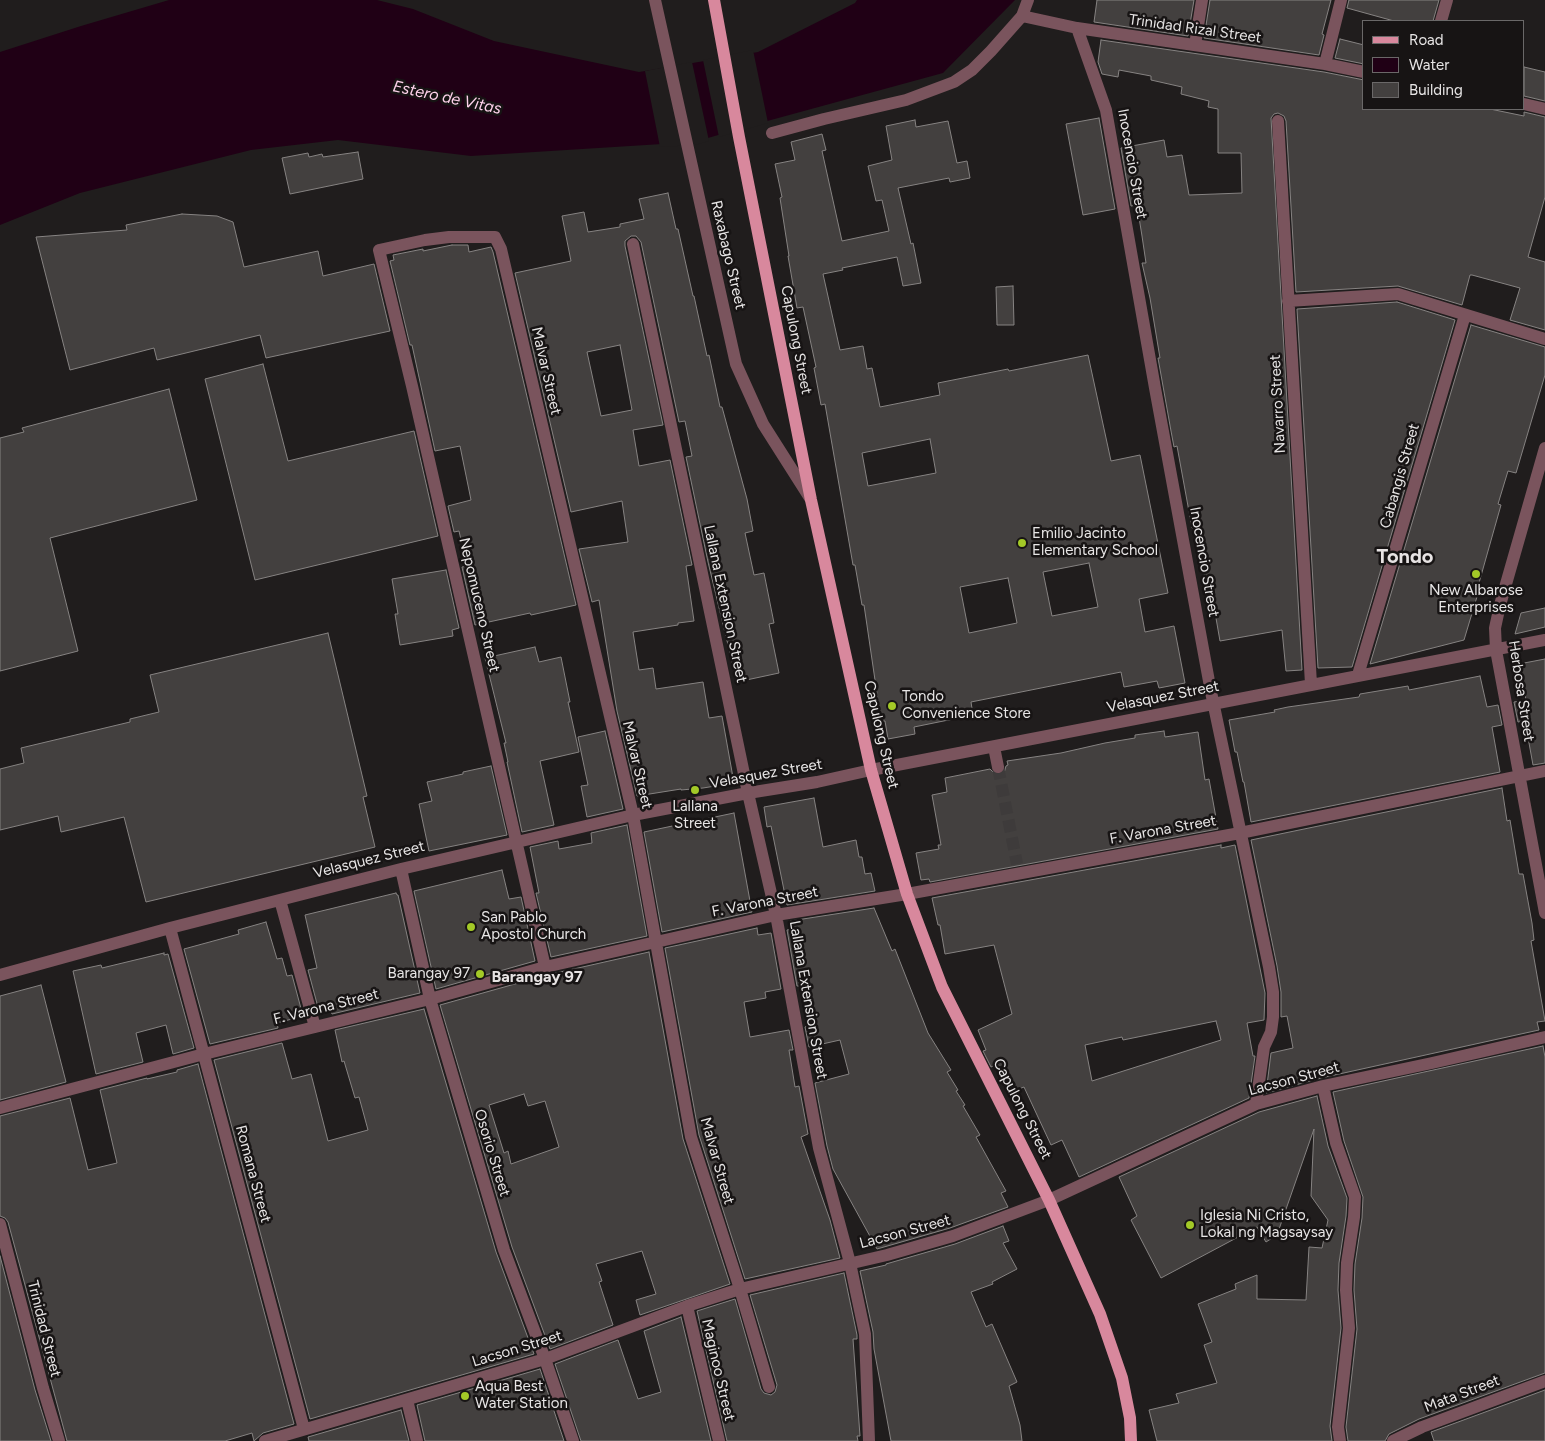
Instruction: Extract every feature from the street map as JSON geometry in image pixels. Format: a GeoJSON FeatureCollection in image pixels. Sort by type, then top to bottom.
{"type":"FeatureCollection","features":[{"type":"Feature","properties":{"kind":"main road","name":"Capulong Street"},"geometry":{"type":"LineString","coordinates":[[714,0],[739,137],[811,500],[871,770],[907,894],[942,987],[1049,1200],[1106,1331],[1122,1378],[1130,1418],[1132,1441]]}},
{"type":"Feature","properties":{"kind":"street","name":"Raxabago Street"},"geometry":{"type":"LineString","coordinates":[[655,0],[736,364],[763,424],[811,500]]}},
{"type":"Feature","properties":{"kind":"street"},"geometry":{"type":"LineString","coordinates":[[772,133],[906,100],[954,82],[972,70],[991,51],[1022,16],[1028,0]]}},
{"type":"Feature","properties":{"kind":"street"},"geometry":{"type":"LineString","coordinates":[[1194,45],[1202,0]]}},
{"type":"Feature","properties":{"kind":"street"},"geometry":{"type":"LineString","coordinates":[[1324,64],[1341,0]]}},
{"type":"Feature","properties":{"kind":"street"},"geometry":{"type":"LineString","coordinates":[[1441,20],[1447,0]]}},
{"type":"Feature","properties":{"kind":"street","name":"Trinidad Rizal Street"},"geometry":{"type":"LineString","coordinates":[[1022,16],[1078,28],[1324,64],[1362,72]]}},
{"type":"Feature","properties":{"kind":"street","name":"Inocencio Street"},"geometry":{"type":"LineString","coordinates":[[1078,28],[1106,110],[1214,703],[1269,967],[1273,1017],[1271,1032],[1264,1047],[1256,1104]]}},
{"type":"Feature","properties":{"kind":"street"},"geometry":{"type":"LineString","coordinates":[[1525,104],[1545,109]]}},
{"type":"Feature","properties":{"kind":"street","name":"Navarro Street"},"geometry":{"type":"LineString","coordinates":[[1278,121],[1310,684]]}},
{"type":"Feature","properties":{"kind":"street","name":"Nepomuceno Street"},"geometry":{"type":"LineString","coordinates":[[501,249],[495,237],[449,237],[379,250],[545,967]]}},
{"type":"Feature","properties":{"kind":"street","name":"Lallana Extension Street"},"geometry":{"type":"LineString","coordinates":[[633,244],[748,793],[776,915],[819,1148],[850,1263],[865,1334],[870,1441]]}},
{"type":"Feature","properties":{"kind":"street","name":"Malvar Street"},"geometry":{"type":"LineString","coordinates":[[501,249],[633,815],[654,942],[691,1137],[740,1289],[769,1387]]}},
{"type":"Feature","properties":{"kind":"street"},"geometry":{"type":"LineString","coordinates":[[1288,301],[1398,294],[1545,339]]}},
{"type":"Feature","properties":{"kind":"street","name":"Cabangis Street"},"geometry":{"type":"LineString","coordinates":[[1358,675],[1464,315]]}},
{"type":"Feature","properties":{"kind":"street","name":"Herbosa Street"},"geometry":{"type":"LineString","coordinates":[[1545,448],[1495,628],[1496,650],[1545,913]]}},
{"type":"Feature","properties":{"kind":"street","name":"Velasquez Street"},"geometry":{"type":"LineString","coordinates":[[0,975],[170,928],[401,869],[633,815],[817,782],[1310,684],[1545,640]]}},
{"type":"Feature","properties":{"kind":"street"},"geometry":{"type":"LineString","coordinates":[[994,747],[998,767]]}},
{"type":"Feature","properties":{"kind":"street","name":"F. Varona Street"},"geometry":{"type":"LineString","coordinates":[[0,1108],[204,1054],[430,999],[545,967],[776,915],[907,894],[1018,869],[1240,833],[1545,771]]}},
{"type":"Feature","properties":{"kind":"street","name":"Osorio Street"},"geometry":{"type":"LineString","coordinates":[[401,869],[430,999],[504,1250],[545,1359],[573,1441]]}},
{"type":"Feature","properties":{"kind":"street"},"geometry":{"type":"LineString","coordinates":[[280,900],[315,1027]]}},
{"type":"Feature","properties":{"kind":"street","name":"Romana Street"},"geometry":{"type":"LineString","coordinates":[[170,928],[304,1428]]}},
{"type":"Feature","properties":{"kind":"street","name":"Lacson Street"},"geometry":{"type":"LineString","coordinates":[[265,1441],[288,1437],[304,1428],[545,1359],[687,1306],[740,1289],[953,1236],[1049,1200],[1256,1104],[1323,1086],[1545,1037]]}},
{"type":"Feature","properties":{"kind":"street"},"geometry":{"type":"LineString","coordinates":[[1323,1086],[1336,1143],[1355,1197],[1347,1263],[1346,1290],[1349,1328],[1338,1426],[1340,1441]]}},
{"type":"Feature","properties":{"kind":"street","name":"Trinidad Street"},"geometry":{"type":"LineString","coordinates":[[0,1224],[43,1388],[59,1441]]}},
{"type":"Feature","properties":{"kind":"street","name":"Maginoo Street"},"geometry":{"type":"LineString","coordinates":[[687,1306],[719,1441]]}},
{"type":"Feature","properties":{"kind":"street","name":"Mata Street"},"geometry":{"type":"LineString","coordinates":[[1393,1441],[1422,1427],[1545,1381]]}},
{"type":"Feature","properties":{"kind":"street"},"geometry":{"type":"LineString","coordinates":[[407,1400],[417,1441]]}},
{"type":"Feature","properties":{"kind":"water","name":"Estero de Vitas"},"geometry":{"type":"Polygon","coordinates":[[[169,0],[377,0],[413,9],[494,41],[639,72],[758,52],[855,3],[857,0],[1015,0],[943,73],[694,142],[471,156],[338,140],[251,150],[80,193],[0,225],[0,52],[169,0]]]}},
{"type":"Feature","properties":{"kind":"pier"},"geometry":{"type":"Polygon","coordinates":[[[753,50],[768,123],[719,137],[703,60],[753,50]]]}},
{"type":"Feature","properties":{"kind":"pier"},"geometry":{"type":"Polygon","coordinates":[[[692,62],[709,141],[695,145],[660,147],[645,71],[692,62]]]}},
{"type":"Feature","properties":{"kind":"building"},"geometry":{"type":"Polygon","coordinates":[[[1097,0],[1194,0],[1188,36],[1094,22],[1097,0]]]}},
{"type":"Feature","properties":{"kind":"building"},"geometry":{"type":"Polygon","coordinates":[[[1210,0],[1331,0],[1322,34],[1324,35],[1319,55],[1204,38],[1210,0]]]}},
{"type":"Feature","properties":{"kind":"building"},"geometry":{"type":"Polygon","coordinates":[[[1349,0],[1439,0],[1433,20],[1390,20],[1347,8],[1349,0]]]}},
{"type":"Feature","properties":{"kind":"building"},"geometry":{"type":"Polygon","coordinates":[[[1340,39],[1362,44],[1362,64],[1335,58],[1340,39]]]}},
{"type":"Feature","properties":{"kind":"building"},"geometry":{"type":"Polygon","coordinates":[[[1101,40],[1324,72],[1362,80],[1362,110],[1495,110],[1524,116],[1524,112],[1545,117],[1545,197],[1528,257],[1545,262],[1545,330],[1510,320],[1520,288],[1472,275],[1470,275],[1462,305],[1398,286],[1296,292],[1286,121],[1284,116],[1278,113],[1274,114],[1271,118],[1302,670],[1286,671],[1282,630],[1220,641],[1213,601],[1209,601],[1196,527],[1192,528],[1177,446],[1174,447],[1158,358],[1160,358],[1150,298],[1142,263],[1146,263],[1137,205],[1131,206],[1121,148],[1164,140],[1167,157],[1182,155],[1189,195],[1242,193],[1241,153],[1218,153],[1218,109],[1208,107],[1209,101],[1181,94],[1182,87],[1151,80],[1151,76],[1119,70],[1118,77],[1102,74],[1098,62],[1101,40]]]}},
{"type":"Feature","properties":{"kind":"building"},"geometry":{"type":"Polygon","coordinates":[[[1525,67],[1545,72],[1545,101],[1525,96],[1525,67]]]}},
{"type":"Feature","properties":{"kind":"building"},"geometry":{"type":"Polygon","coordinates":[[[1099,118],[1115,209],[1083,215],[1066,124],[1099,118]]]}},
{"type":"Feature","properties":{"kind":"building","name":"Emilio Jacinto Elementary School"},"geometry":{"type":"Polygon","coordinates":[[[915,120],[916,127],[948,121],[957,163],[967,161],[970,178],[950,182],[949,178],[898,188],[911,244],[913,243],[921,283],[903,286],[897,257],[842,268],[843,270],[823,274],[840,350],[863,346],[867,369],[872,368],[880,407],[940,395],[938,383],[1088,355],[1111,461],[1140,455],[1168,593],[1139,599],[1145,632],[1174,626],[1185,683],[1159,688],[1157,681],[1124,687],[1121,672],[971,702],[973,715],[914,727],[915,734],[888,739],[885,721],[881,721],[864,605],[862,605],[855,565],[853,565],[825,404],[821,405],[814,368],[816,367],[803,307],[797,308],[780,198],[782,197],[775,164],[795,160],[791,142],[822,134],[826,150],[822,151],[842,241],[889,231],[882,200],[876,201],[868,166],[892,160],[886,126],[915,120]],[[930,439],[862,453],[868,486],[936,473],[930,439]],[[1089,563],[1043,572],[1052,616],[1098,607],[1089,563]],[[1008,578],[960,587],[969,633],[1017,623],[1008,578]]]}},
{"type":"Feature","properties":{"kind":"building"},"geometry":{"type":"Polygon","coordinates":[[[358,152],[363,179],[290,194],[282,158],[308,153],[309,157],[322,154],[323,157],[358,152]]]}},
{"type":"Feature","properties":{"kind":"building"},"geometry":{"type":"Polygon","coordinates":[[[668,193],[707,356],[709,355],[720,407],[722,407],[747,499],[753,531],[745,533],[754,575],[764,573],[774,623],[769,624],[779,673],[737,682],[708,562],[686,457],[692,456],[685,421],[679,422],[641,242],[636,236],[631,236],[625,241],[625,246],[663,425],[633,430],[639,466],[670,460],[692,565],[686,566],[694,621],[633,632],[639,670],[653,668],[656,689],[703,682],[709,718],[722,716],[734,783],[637,796],[617,711],[599,600],[592,602],[579,549],[628,542],[622,501],[571,512],[515,273],[571,261],[562,216],[584,212],[588,232],[620,227],[620,224],[644,219],[639,199],[668,193]],[[620,345],[587,352],[601,416],[632,410],[620,345]]]}},
{"type":"Feature","properties":{"kind":"building"},"geometry":{"type":"Polygon","coordinates":[[[182,214],[217,216],[233,222],[244,267],[318,251],[323,276],[374,264],[390,331],[266,358],[260,335],[157,360],[154,348],[70,370],[36,237],[127,230],[126,225],[182,214]]]}},
{"type":"Feature","properties":{"kind":"building"},"geometry":{"type":"Polygon","coordinates":[[[452,245],[468,245],[469,252],[491,247],[493,252],[576,605],[475,625],[462,567],[467,566],[459,531],[454,532],[448,506],[471,500],[460,446],[435,451],[412,345],[410,345],[390,261],[394,260],[393,255],[452,245]]]}},
{"type":"Feature","properties":{"kind":"building"},"geometry":{"type":"Polygon","coordinates":[[[1013,286],[1014,325],[997,325],[996,287],[1013,286]]]}},
{"type":"Feature","properties":{"kind":"building"},"geometry":{"type":"Polygon","coordinates":[[[1397,302],[1455,320],[1352,667],[1318,668],[1297,309],[1397,302]]]}},
{"type":"Feature","properties":{"kind":"building"},"geometry":{"type":"Polygon","coordinates":[[[1471,325],[1545,347],[1545,375],[1516,473],[1508,471],[1498,504],[1501,505],[1477,590],[1479,590],[1464,640],[1370,664],[1471,325]]]}},
{"type":"Feature","properties":{"kind":"building"},"geometry":{"type":"Polygon","coordinates":[[[263,364],[288,461],[414,431],[438,536],[255,580],[205,379],[263,364]]]}},
{"type":"Feature","properties":{"kind":"building"},"geometry":{"type":"Polygon","coordinates":[[[169,389],[197,500],[50,538],[78,651],[0,671],[0,438],[24,432],[22,428],[169,389]]]}},
{"type":"Feature","properties":{"kind":"building"},"geometry":{"type":"Polygon","coordinates":[[[446,570],[459,628],[452,630],[453,636],[400,645],[395,614],[398,614],[392,579],[446,570]]]}},
{"type":"Feature","properties":{"kind":"building"},"geometry":{"type":"Polygon","coordinates":[[[1545,608],[1545,627],[1515,634],[1521,613],[1545,608]]]}},
{"type":"Feature","properties":{"kind":"building"},"geometry":{"type":"Polygon","coordinates":[[[328,633],[367,796],[363,797],[375,847],[146,902],[124,817],[61,832],[58,816],[0,830],[0,769],[24,763],[21,748],[130,722],[130,719],[159,712],[150,675],[328,633]]]}},
{"type":"Feature","properties":{"kind":"building"},"geometry":{"type":"Polygon","coordinates":[[[535,647],[539,662],[561,657],[579,752],[540,761],[554,825],[522,832],[507,762],[504,743],[506,743],[485,658],[535,647]]]}},
{"type":"Feature","properties":{"kind":"building"},"geometry":{"type":"Polygon","coordinates":[[[1545,659],[1545,763],[1533,765],[1525,721],[1518,722],[1514,702],[1526,700],[1519,664],[1545,659]]]}},
{"type":"Feature","properties":{"kind":"building"},"geometry":{"type":"Polygon","coordinates":[[[1480,676],[1487,707],[1498,705],[1502,725],[1492,727],[1500,772],[1251,822],[1244,782],[1237,752],[1235,752],[1229,720],[1275,712],[1274,710],[1288,707],[1359,697],[1360,694],[1408,686],[1409,690],[1480,676]]]}},
{"type":"Feature","properties":{"kind":"building"},"geometry":{"type":"Polygon","coordinates":[[[605,731],[623,809],[587,817],[581,786],[588,785],[578,737],[605,731]]]}},
{"type":"Feature","properties":{"kind":"building"},"geometry":{"type":"Polygon","coordinates":[[[1164,731],[1165,737],[1198,732],[1205,780],[1209,779],[1218,829],[930,882],[929,879],[921,880],[916,853],[939,849],[938,845],[941,845],[932,795],[947,792],[945,778],[990,769],[995,774],[1000,775],[1004,773],[1008,765],[1007,761],[1061,753],[1135,738],[1135,735],[1164,731]]]}},
{"type":"Feature","properties":{"kind":"building"},"geometry":{"type":"Polygon","coordinates":[[[491,766],[507,835],[429,851],[419,804],[432,801],[427,782],[491,766]]]}},
{"type":"Feature","properties":{"kind":"building"},"geometry":{"type":"Polygon","coordinates":[[[1502,788],[1507,821],[1510,820],[1519,874],[1523,874],[1532,923],[1534,940],[1531,941],[1545,1021],[1537,1022],[1539,1030],[1321,1078],[1266,1093],[1271,1053],[1293,1048],[1287,1016],[1281,1017],[1281,992],[1277,966],[1251,840],[1502,788]]]}},
{"type":"Feature","properties":{"kind":"building"},"geometry":{"type":"Polygon","coordinates":[[[814,798],[823,847],[856,840],[865,874],[871,873],[875,891],[787,905],[771,826],[767,827],[764,807],[814,798]]]}},
{"type":"Feature","properties":{"kind":"building"},"geometry":{"type":"Polygon","coordinates":[[[734,813],[752,912],[662,932],[644,832],[734,813]]]}},
{"type":"Feature","properties":{"kind":"building"},"geometry":{"type":"Polygon","coordinates":[[[627,825],[647,936],[551,957],[536,893],[539,893],[530,847],[558,841],[559,849],[592,843],[591,833],[627,825]]]}},
{"type":"Feature","properties":{"kind":"building"},"geometry":{"type":"Polygon","coordinates":[[[1221,845],[1221,848],[1235,845],[1265,993],[1264,1020],[1247,1023],[1253,1056],[1255,1056],[1249,1098],[1079,1177],[1062,1140],[1051,1145],[1024,1087],[1011,1092],[998,1064],[991,1067],[983,1051],[986,1050],[978,1030],[1012,1014],[994,945],[945,954],[940,925],[938,925],[932,898],[1221,845]],[[1216,1021],[1123,1040],[1122,1037],[1085,1045],[1092,1081],[1221,1040],[1216,1021]]]}},
{"type":"Feature","properties":{"kind":"building"},"geometry":{"type":"Polygon","coordinates":[[[502,870],[509,899],[521,897],[535,961],[436,989],[414,891],[502,870]]]}},
{"type":"Feature","properties":{"kind":"building"},"geometry":{"type":"Polygon","coordinates":[[[396,893],[420,993],[332,1014],[331,1011],[319,1011],[308,970],[317,968],[305,915],[396,893]]]}},
{"type":"Feature","properties":{"kind":"building"},"geometry":{"type":"Polygon","coordinates":[[[874,908],[892,951],[895,949],[928,1033],[951,1070],[947,1072],[958,1090],[956,1091],[965,1105],[963,1106],[980,1135],[976,1137],[1006,1191],[1001,1193],[1008,1207],[950,1228],[877,1249],[833,1169],[815,1083],[849,1074],[840,1040],[809,1047],[805,1027],[808,1024],[800,986],[797,986],[787,930],[791,929],[790,921],[874,908]]]}},
{"type":"Feature","properties":{"kind":"building"},"geometry":{"type":"Polygon","coordinates":[[[266,922],[277,959],[282,958],[287,976],[292,975],[303,1016],[277,1023],[278,1028],[210,1044],[184,949],[239,934],[238,930],[266,922]]]}},
{"type":"Feature","properties":{"kind":"building"},"geometry":{"type":"Polygon","coordinates":[[[757,928],[758,935],[771,933],[781,989],[765,992],[766,998],[744,1002],[750,1037],[789,1030],[793,1050],[789,1050],[795,1087],[799,1086],[808,1134],[801,1137],[830,1220],[840,1258],[745,1279],[699,1135],[665,948],[757,928]]]}},
{"type":"Feature","properties":{"kind":"building"},"geometry":{"type":"Polygon","coordinates":[[[649,952],[683,1139],[730,1284],[640,1315],[636,1300],[656,1294],[642,1251],[596,1264],[602,1281],[599,1282],[613,1325],[550,1349],[512,1247],[440,1005],[547,975],[649,952]],[[524,1094],[489,1105],[504,1153],[508,1151],[511,1164],[559,1147],[545,1101],[528,1106],[524,1094]]]}},
{"type":"Feature","properties":{"kind":"building"},"geometry":{"type":"Polygon","coordinates":[[[164,953],[164,955],[168,954],[194,1048],[173,1054],[166,1025],[136,1033],[143,1062],[96,1074],[73,971],[101,965],[102,968],[164,953]]]}},
{"type":"Feature","properties":{"kind":"building"},"geometry":{"type":"Polygon","coordinates":[[[41,985],[66,1082],[0,1100],[0,996],[41,985]]]}},
{"type":"Feature","properties":{"kind":"building"},"geometry":{"type":"Polygon","coordinates":[[[424,1009],[496,1252],[534,1354],[310,1419],[214,1060],[282,1043],[292,1079],[311,1074],[328,1141],[368,1130],[359,1097],[355,1098],[344,1061],[342,1062],[335,1030],[424,1009]]]}},
{"type":"Feature","properties":{"kind":"building"},"geometry":{"type":"Polygon","coordinates":[[[1543,1046],[1545,1057],[1545,1373],[1419,1419],[1389,1434],[1385,1441],[1348,1441],[1346,1427],[1357,1329],[1354,1290],[1355,1264],[1363,1197],[1344,1141],[1333,1092],[1543,1046]]]}},
{"type":"Feature","properties":{"kind":"building"},"geometry":{"type":"Polygon","coordinates":[[[198,1064],[294,1424],[263,1433],[254,1441],[252,1433],[225,1441],[67,1441],[8,1222],[0,1216],[0,1116],[70,1098],[88,1170],[117,1163],[100,1090],[177,1072],[177,1070],[198,1064]]]}},
{"type":"Feature","properties":{"kind":"building"},"geometry":{"type":"Polygon","coordinates":[[[1317,1096],[1328,1146],[1347,1198],[1339,1263],[1338,1290],[1341,1328],[1330,1426],[1332,1441],[1157,1441],[1149,1410],[1179,1403],[1176,1394],[1217,1383],[1204,1345],[1212,1342],[1198,1304],[1236,1289],[1235,1284],[1257,1275],[1257,1299],[1306,1300],[1309,1247],[1322,1248],[1328,1220],[1311,1196],[1314,1129],[1277,1235],[1266,1242],[1257,1227],[1161,1278],[1131,1220],[1137,1216],[1119,1177],[1259,1112],[1317,1096]]]}},
{"type":"Feature","properties":{"kind":"building"},"geometry":{"type":"Polygon","coordinates":[[[1003,1226],[1009,1241],[1003,1243],[1017,1269],[992,1282],[993,1284],[971,1292],[986,1327],[992,1324],[1017,1382],[1009,1386],[1020,1425],[1022,1441],[891,1441],[874,1349],[873,1332],[860,1271],[955,1244],[1003,1226]]]}},
{"type":"Feature","properties":{"kind":"building"},"geometry":{"type":"Polygon","coordinates":[[[0,1256],[35,1390],[51,1441],[0,1441],[0,1256]]]}},
{"type":"Feature","properties":{"kind":"building"},"geometry":{"type":"Polygon","coordinates":[[[844,1273],[857,1335],[857,1339],[853,1339],[860,1436],[857,1436],[858,1441],[727,1441],[697,1311],[735,1299],[761,1389],[764,1393],[771,1395],[775,1392],[777,1385],[750,1295],[844,1273]]]}},
{"type":"Feature","properties":{"kind":"building"},"geometry":{"type":"Polygon","coordinates":[[[681,1317],[711,1441],[581,1441],[555,1364],[618,1340],[638,1399],[661,1392],[644,1331],[681,1317]]]}},
{"type":"Feature","properties":{"kind":"building"},"geometry":{"type":"Polygon","coordinates":[[[540,1369],[564,1441],[425,1441],[417,1405],[540,1369]]]}},
{"type":"Feature","properties":{"kind":"building"},"geometry":{"type":"Polygon","coordinates":[[[1545,1390],[1545,1441],[1434,1441],[1431,1432],[1545,1390]]]}},
{"type":"Feature","properties":{"kind":"building"},"geometry":{"type":"Polygon","coordinates":[[[401,1410],[409,1441],[309,1441],[308,1437],[401,1410]]]}},
{"type":"Feature","properties":{"kind":"tunnel"},"geometry":{"type":"LineString","coordinates":[[998,767],[1017,864]]}},
{"type":"Feature","properties":{"kind":"place","name":"Emilio Jacinto Elementary School"},"geometry":{"type":"Point","coordinates":[1022,543]}},
{"type":"Feature","properties":{"kind":"place","name":"New Albarose Enterprises"},"geometry":{"type":"Point","coordinates":[1476,574]}},
{"type":"Feature","properties":{"kind":"place","name":"Tondo Convenience Store"},"geometry":{"type":"Point","coordinates":[892,706]}},
{"type":"Feature","properties":{"kind":"place","name":"Lallana Street"},"geometry":{"type":"Point","coordinates":[695,790]}},
{"type":"Feature","properties":{"kind":"place","name":"San Pablo Apostol Church"},"geometry":{"type":"Point","coordinates":[471,927]}},
{"type":"Feature","properties":{"kind":"place","name":"Barangay 97"},"geometry":{"type":"Point","coordinates":[480,974]}},
{"type":"Feature","properties":{"kind":"place","name":"Iglesia Ni Cristo, Lokal ng Magsaysay"},"geometry":{"type":"Point","coordinates":[1190,1225]}},
{"type":"Feature","properties":{"kind":"place","name":"Aqua Best Water Station"},"geometry":{"type":"Point","coordinates":[465,1396]}},
{"type":"Feature","properties":{"kind":"district","name":"Tondo"},"geometry":{"type":"Point","coordinates":[1405,557]}},
{"type":"Feature","properties":{"kind":"district","name":"Barangay 97"},"geometry":{"type":"Point","coordinates":[537,977]}}]}
